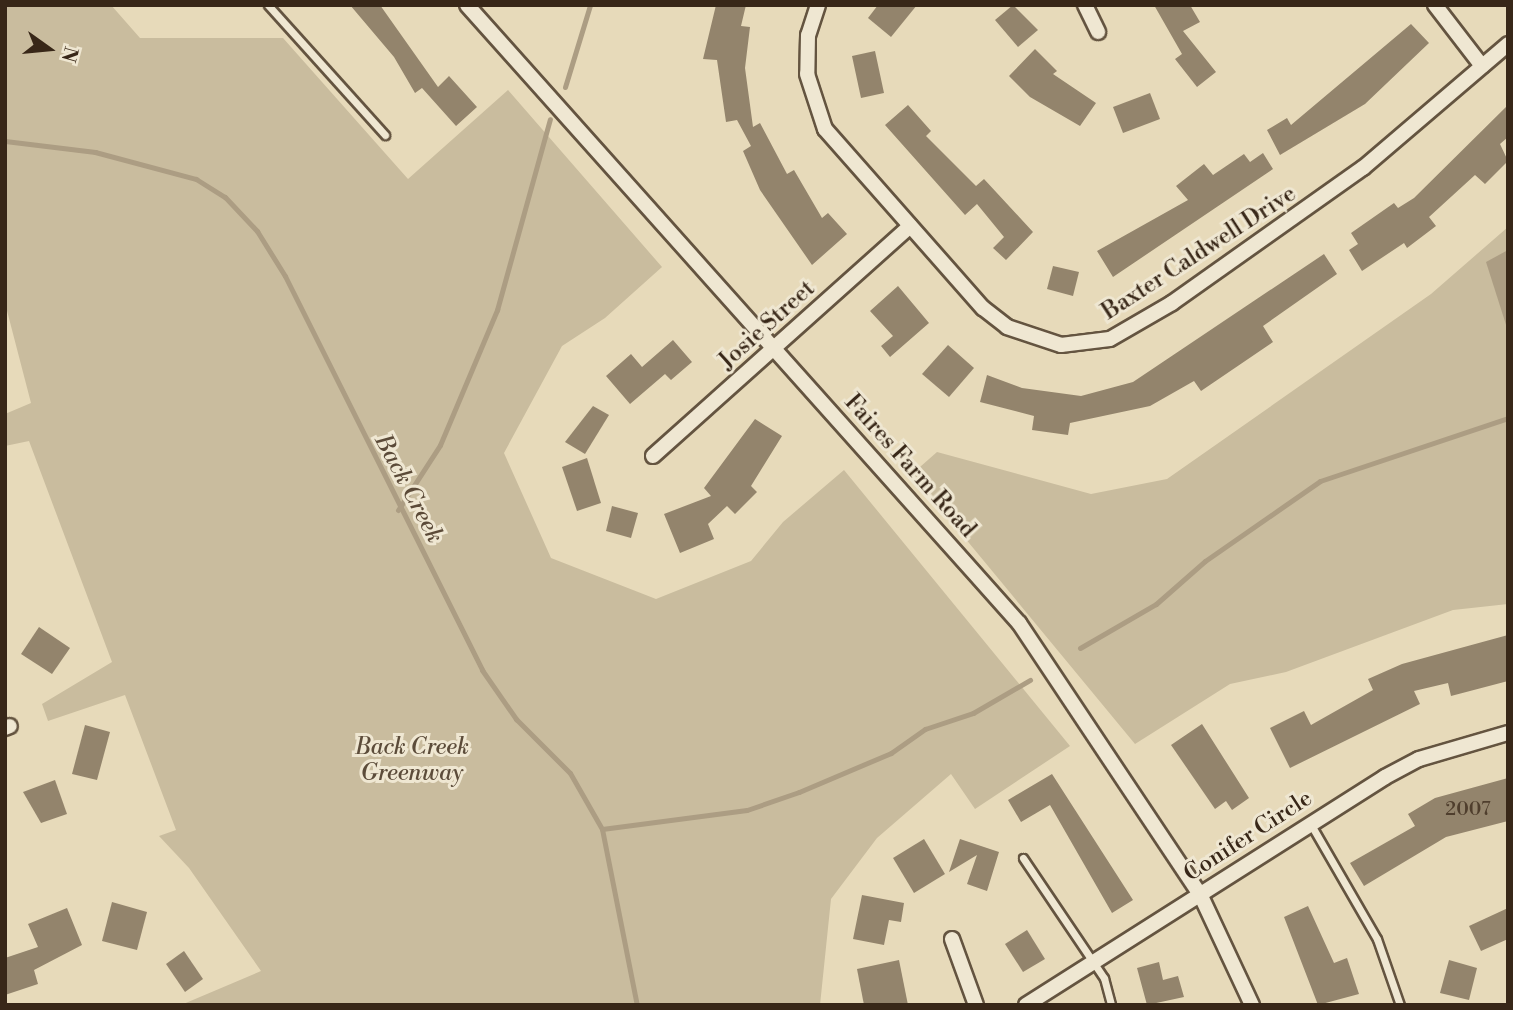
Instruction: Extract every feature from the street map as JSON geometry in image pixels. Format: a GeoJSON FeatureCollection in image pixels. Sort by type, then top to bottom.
{"type":"FeatureCollection","features":[{"type":"Feature","properties":{"kind":"street","name":"Faires Farm Road"},"geometry":{"type":"LineString","coordinates":[[467,5],[1019,623],[1200,894],[1252,1005]]}},
{"type":"Feature","properties":{"kind":"street","name":"Baxter Caldwell Drive"},"geometry":{"type":"LineString","coordinates":[[818,5],[807,48],[814,110],[910,226],[1007,327],[1061,345],[1110,339],[1288,224],[1508,44]]}},
{"type":"Feature","properties":{"kind":"street"},"geometry":{"type":"LineString","coordinates":[[1085,5],[1098,33]]}},
{"type":"Feature","properties":{"kind":"street"},"geometry":{"type":"LineString","coordinates":[[1434,5],[1482,66]]}},
{"type":"Feature","properties":{"kind":"street","name":"Josie Street"},"geometry":{"type":"LineString","coordinates":[[653,456],[910,226]]}},
{"type":"Feature","properties":{"kind":"street","name":"Conifer Circle"},"geometry":{"type":"LineString","coordinates":[[1026,1005],[1310,822],[1419,759],[1508,733]]}},
{"type":"Feature","properties":{"kind":"street"},"geometry":{"type":"LineString","coordinates":[[952,939],[976,1005]]}},
{"type":"Feature","properties":{"kind":"lane"},"geometry":{"type":"LineString","coordinates":[[268,5],[385,135]]}},
{"type":"Feature","properties":{"kind":"lane"},"geometry":{"type":"LineString","coordinates":[[1310,822],[1377,939],[1400,1005]]}},
{"type":"Feature","properties":{"kind":"lane"},"geometry":{"type":"LineString","coordinates":[[1023,858],[1094,962],[1111,1005]]}},
{"type":"Feature","properties":{"kind":"green space","name":"Back Creek Greenway"},"geometry":{"type":"Polygon","coordinates":[[[5,5],[111,5],[140,38],[283,38],[408,179],[508,90],[662,267],[605,318],[562,346],[504,453],[551,558],[656,599],[751,561],[783,522],[844,470],[1070,746],[975,809],[951,774],[877,838],[831,899],[820,1005],[181,1005],[261,971],[189,868],[159,836],[176,830],[125,695],[48,721],[42,704],[112,662],[29,441],[5,446],[5,414],[31,403],[5,303],[5,5]]]}},
{"type":"Feature","properties":{"kind":"green space"},"geometry":{"type":"Polygon","coordinates":[[[1508,227],[1508,604],[1453,610],[1286,672],[1230,684],[1135,744],[912,474],[937,452],[1091,494],[1167,479],[1431,294],[1508,227]]]}},
{"type":"Feature","properties":{"kind":"shaded area"},"geometry":{"type":"Polygon","coordinates":[[[1508,250],[1508,331],[1486,262],[1508,250]]]}},
{"type":"Feature","properties":{"kind":"building"},"geometry":{"type":"Polygon","coordinates":[[[350,5],[380,5],[438,87],[449,76],[477,107],[456,126],[422,88],[415,93],[394,57],[350,5]]]}},
{"type":"Feature","properties":{"kind":"building"},"geometry":{"type":"Polygon","coordinates":[[[716,5],[746,5],[741,26],[750,27],[745,68],[753,127],[760,123],[787,174],[794,170],[822,218],[828,213],[847,234],[812,265],[760,190],[743,151],[751,146],[737,120],[726,122],[717,60],[703,59],[716,5]]]}},
{"type":"Feature","properties":{"kind":"building"},"geometry":{"type":"Polygon","coordinates":[[[878,5],[917,5],[891,37],[868,18],[878,5]]]}},
{"type":"Feature","properties":{"kind":"building"},"geometry":{"type":"Polygon","coordinates":[[[1013,5],[1038,30],[1018,47],[995,20],[1013,5]]]}},
{"type":"Feature","properties":{"kind":"building"},"geometry":{"type":"Polygon","coordinates":[[[1154,5],[1190,5],[1200,22],[1183,31],[1216,72],[1197,87],[1175,59],[1182,54],[1154,5]]]}},
{"type":"Feature","properties":{"kind":"building"},"geometry":{"type":"Polygon","coordinates":[[[1411,24],[1429,43],[1365,104],[1280,155],[1267,130],[1287,118],[1291,125],[1411,24]]]}},
{"type":"Feature","properties":{"kind":"building"},"geometry":{"type":"Polygon","coordinates":[[[1035,49],[1057,71],[1053,74],[1096,103],[1080,126],[1030,97],[1009,76],[1035,49]]]}},
{"type":"Feature","properties":{"kind":"building"},"geometry":{"type":"Polygon","coordinates":[[[875,51],[884,93],[861,98],[852,56],[875,51]]]}},
{"type":"Feature","properties":{"kind":"building"},"geometry":{"type":"Polygon","coordinates":[[[1150,93],[1160,119],[1123,133],[1113,107],[1150,93]]]}},
{"type":"Feature","properties":{"kind":"building"},"geometry":{"type":"Polygon","coordinates":[[[908,105],[931,131],[926,136],[976,186],[984,179],[1033,232],[1006,260],[993,248],[1004,237],[977,204],[965,215],[885,125],[908,105]]]}},
{"type":"Feature","properties":{"kind":"building"},"geometry":{"type":"Polygon","coordinates":[[[1508,105],[1508,137],[1500,144],[1508,161],[1485,184],[1475,175],[1429,217],[1436,226],[1407,248],[1404,243],[1362,271],[1349,250],[1358,244],[1351,233],[1394,203],[1398,208],[1414,198],[1508,105]]]}},
{"type":"Feature","properties":{"kind":"building"},"geometry":{"type":"Polygon","coordinates":[[[1263,153],[1273,169],[1113,277],[1097,251],[1188,200],[1176,186],[1204,164],[1213,175],[1244,154],[1250,162],[1263,153]]]}},
{"type":"Feature","properties":{"kind":"building"},"geometry":{"type":"Polygon","coordinates":[[[1324,254],[1337,274],[1263,326],[1273,342],[1201,391],[1194,381],[1150,406],[1070,423],[1068,435],[1032,430],[1034,416],[980,402],[987,375],[1022,388],[1081,396],[1133,382],[1324,254]]]}},
{"type":"Feature","properties":{"kind":"building"},"geometry":{"type":"Polygon","coordinates":[[[1053,266],[1079,272],[1073,296],[1047,289],[1053,266]]]}},
{"type":"Feature","properties":{"kind":"building"},"geometry":{"type":"Polygon","coordinates":[[[898,286],[929,323],[890,357],[881,346],[893,336],[870,311],[898,286]]]}},
{"type":"Feature","properties":{"kind":"building"},"geometry":{"type":"Polygon","coordinates":[[[673,340],[692,362],[671,380],[665,374],[630,404],[606,376],[631,354],[642,367],[673,340]]]}},
{"type":"Feature","properties":{"kind":"building"},"geometry":{"type":"Polygon","coordinates":[[[948,345],[974,368],[949,397],[922,374],[948,345]]]}},
{"type":"Feature","properties":{"kind":"building"},"geometry":{"type":"Polygon","coordinates":[[[593,406],[609,415],[585,454],[565,442],[593,406]]]}},
{"type":"Feature","properties":{"kind":"building"},"geometry":{"type":"Polygon","coordinates":[[[755,419],[782,436],[751,486],[757,492],[735,514],[727,506],[708,524],[714,539],[680,553],[664,514],[711,496],[704,488],[755,419]]]}},
{"type":"Feature","properties":{"kind":"building"},"geometry":{"type":"Polygon","coordinates":[[[587,458],[601,503],[577,511],[562,467],[587,458]]]}},
{"type":"Feature","properties":{"kind":"building"},"geometry":{"type":"Polygon","coordinates":[[[612,506],[638,513],[631,538],[606,531],[612,506]]]}},
{"type":"Feature","properties":{"kind":"building"},"geometry":{"type":"Polygon","coordinates":[[[39,627],[70,648],[52,674],[21,654],[39,627]]]}},
{"type":"Feature","properties":{"kind":"building"},"geometry":{"type":"Polygon","coordinates":[[[1508,635],[1508,681],[1451,696],[1448,683],[1414,691],[1420,704],[1290,768],[1270,728],[1304,711],[1311,725],[1373,690],[1368,679],[1402,664],[1508,635]]]}},
{"type":"Feature","properties":{"kind":"building"},"geometry":{"type":"Polygon","coordinates":[[[1202,724],[1249,798],[1232,810],[1226,801],[1215,809],[1171,745],[1202,724]]]}},
{"type":"Feature","properties":{"kind":"building"},"geometry":{"type":"Polygon","coordinates":[[[85,725],[110,732],[97,780],[72,774],[85,725]]]}},
{"type":"Feature","properties":{"kind":"building"},"geometry":{"type":"Polygon","coordinates":[[[1052,774],[1133,900],[1112,913],[1050,805],[1021,822],[1008,800],[1052,774]]]}},
{"type":"Feature","properties":{"kind":"building"},"geometry":{"type":"Polygon","coordinates":[[[1508,778],[1508,821],[1446,837],[1364,886],[1350,863],[1415,826],[1408,814],[1435,798],[1508,778]]]}},
{"type":"Feature","properties":{"kind":"building"},"geometry":{"type":"Polygon","coordinates":[[[55,780],[67,814],[41,823],[23,792],[55,780]]]}},
{"type":"Feature","properties":{"kind":"building"},"geometry":{"type":"Polygon","coordinates":[[[924,839],[945,874],[914,893],[893,858],[924,839]]]}},
{"type":"Feature","properties":{"kind":"building"},"geometry":{"type":"Polygon","coordinates":[[[960,839],[999,852],[987,891],[967,884],[977,855],[949,872],[960,839]]]}},
{"type":"Feature","properties":{"kind":"building"},"geometry":{"type":"Polygon","coordinates":[[[862,895],[904,903],[901,922],[889,920],[884,945],[853,939],[862,895]]]}},
{"type":"Feature","properties":{"kind":"building"},"geometry":{"type":"Polygon","coordinates":[[[112,902],[147,912],[137,950],[102,941],[112,902]]]}},
{"type":"Feature","properties":{"kind":"building"},"geometry":{"type":"Polygon","coordinates":[[[1308,906],[1334,963],[1347,958],[1359,994],[1318,1005],[1284,917],[1308,906]]]}},
{"type":"Feature","properties":{"kind":"building"},"geometry":{"type":"Polygon","coordinates":[[[67,908],[82,945],[34,970],[38,984],[5,995],[5,958],[38,947],[28,924],[67,908]]]}},
{"type":"Feature","properties":{"kind":"building"},"geometry":{"type":"Polygon","coordinates":[[[1508,908],[1508,939],[1481,951],[1469,926],[1508,908]]]}},
{"type":"Feature","properties":{"kind":"building"},"geometry":{"type":"Polygon","coordinates":[[[1027,930],[1045,959],[1023,972],[1005,944],[1027,930]]]}},
{"type":"Feature","properties":{"kind":"building"},"geometry":{"type":"Polygon","coordinates":[[[184,951],[203,979],[185,992],[166,964],[184,951]]]}},
{"type":"Feature","properties":{"kind":"building"},"geometry":{"type":"Polygon","coordinates":[[[899,960],[908,1005],[864,1005],[857,969],[899,960]]]}},
{"type":"Feature","properties":{"kind":"building"},"geometry":{"type":"Polygon","coordinates":[[[1449,960],[1477,968],[1469,1000],[1440,993],[1449,960]]]}},
{"type":"Feature","properties":{"kind":"building"},"geometry":{"type":"Polygon","coordinates":[[[1159,962],[1163,980],[1178,976],[1184,997],[1147,1005],[1137,968],[1159,962]]]}},
{"type":"Feature","properties":{"kind":"waterway"},"geometry":{"type":"LineString","coordinates":[[565,87],[590,5]]}},
{"type":"Feature","properties":{"kind":"waterway"},"geometry":{"type":"LineString","coordinates":[[398,510],[440,445],[497,310],[550,119]]}},
{"type":"Feature","properties":{"kind":"waterway","name":"Back Creek"},"geometry":{"type":"LineString","coordinates":[[5,141],[95,152],[196,179],[225,197],[257,231],[285,276],[482,670],[516,719],[570,773],[602,829],[637,1005]]}},
{"type":"Feature","properties":{"kind":"waterway"},"geometry":{"type":"LineString","coordinates":[[1080,648],[1156,604],[1205,561],[1320,481],[1508,418]]}},
{"type":"Feature","properties":{"kind":"waterway"},"geometry":{"type":"LineString","coordinates":[[602,829],[747,810],[799,792],[891,753],[925,729],[973,713],[1030,680]]}}]}
